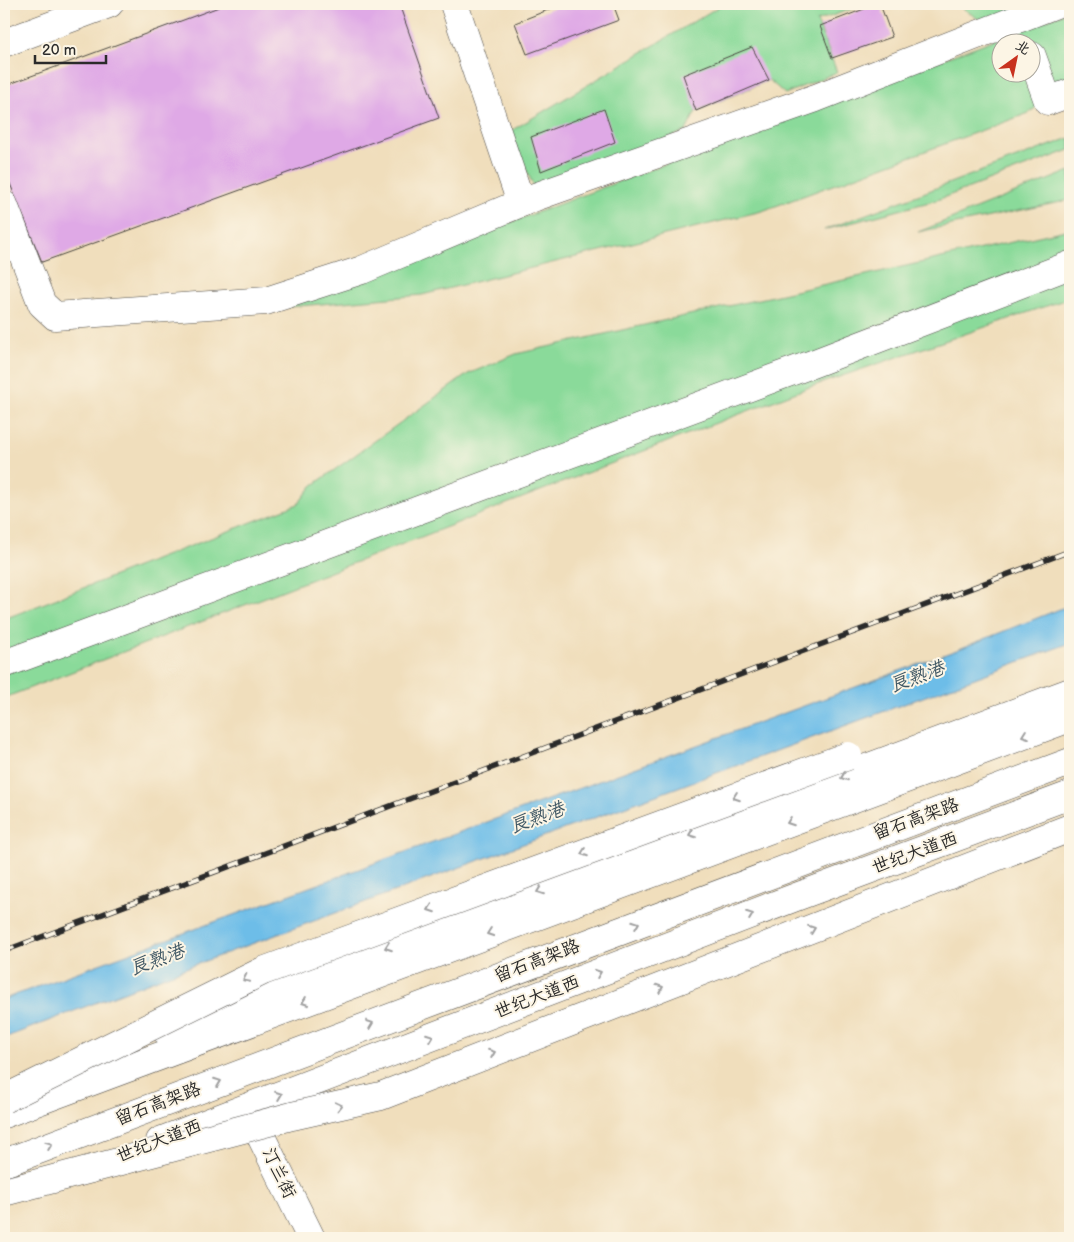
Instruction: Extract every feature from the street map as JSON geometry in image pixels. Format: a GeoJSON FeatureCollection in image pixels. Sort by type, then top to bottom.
{"type":"FeatureCollection","features":[{"type":"Feature","properties":{"kind":"main road"},"geometry":{"type":"LineString","coordinates":[[4,43],[109,4]]}},
{"type":"Feature","properties":{"kind":"main road"},"geometry":{"type":"LineString","coordinates":[[454,4],[522,203]]}},
{"type":"Feature","properties":{"kind":"main road"},"geometry":{"type":"LineString","coordinates":[[4,205],[42,304],[54,316],[266,301],[362,270],[522,203],[816,98],[1022,31],[1056,4]]}},
{"type":"Feature","properties":{"kind":"main road"},"geometry":{"type":"LineString","coordinates":[[1041,82],[1048,101],[1070,93]]}},
{"type":"Feature","properties":{"kind":"main road"},"geometry":{"type":"LineString","coordinates":[[4,664],[812,364],[1070,264]]}},
{"type":"Feature","properties":{"kind":"main road"},"geometry":{"type":"LineString","coordinates":[[4,1090],[1070,692]]}},
{"type":"Feature","properties":{"kind":"main road"},"geometry":{"type":"LineString","coordinates":[[4,1099],[263,971],[848,756],[1028,708]]}},
{"type":"Feature","properties":{"kind":"main road"},"geometry":{"type":"LineString","coordinates":[[4,1114],[1070,718]]}},
{"type":"Feature","properties":{"kind":"main road","name":"留石高架路"},"geometry":{"type":"LineString","coordinates":[[4,1163],[1070,762]]}},
{"type":"Feature","properties":{"kind":"main road","name":"世纪大道西"},"geometry":{"type":"LineString","coordinates":[[4,1199],[1070,795]]}},
{"type":"Feature","properties":{"kind":"main road"},"geometry":{"type":"LineString","coordinates":[[4,1192],[292,1116],[382,1096],[1070,828]]}},
{"type":"Feature","properties":{"kind":"main road","name":"汀兰街"},"geometry":{"type":"LineString","coordinates":[[247,1108],[310,1238]]}},
{"type":"Feature","properties":{"kind":"green space"},"geometry":{"type":"Polygon","coordinates":[[[723,4],[867,4],[817,21],[837,72],[785,94],[769,80],[696,111],[686,131],[535,189],[509,132],[723,4]]]}},
{"type":"Feature","properties":{"kind":"green space"},"geometry":{"type":"Polygon","coordinates":[[[960,4],[1033,4],[984,23],[960,4]]]}},
{"type":"Feature","properties":{"kind":"green space"},"geometry":{"type":"Polygon","coordinates":[[[1070,11],[1070,83],[1059,88],[1029,113],[762,211],[422,295],[287,307],[992,40],[992,82],[1042,82],[1042,32],[1014,32],[1070,11]]]}},
{"type":"Feature","properties":{"kind":"green space"},"geometry":{"type":"Polygon","coordinates":[[[1070,138],[1070,150],[937,200],[824,230],[1070,138]]]}},
{"type":"Feature","properties":{"kind":"green space"},"geometry":{"type":"Polygon","coordinates":[[[1070,171],[1070,200],[918,232],[1070,171]]]}},
{"type":"Feature","properties":{"kind":"green space"},"geometry":{"type":"Polygon","coordinates":[[[1070,229],[1070,298],[807,388],[4,698],[4,619],[298,504],[312,486],[468,374],[516,354],[1070,229]]]}},
{"type":"Feature","properties":{"kind":"water","name":"良熟港"},"geometry":{"type":"Polygon","coordinates":[[[1070,605],[1070,643],[186,968],[4,1038],[4,999],[954,651],[1070,605]]]}},
{"type":"Feature","properties":{"kind":"building"},"geometry":{"type":"Polygon","coordinates":[[[227,4],[399,4],[439,118],[42,262],[4,169],[4,86],[227,4]]]}},
{"type":"Feature","properties":{"kind":"building"},"geometry":{"type":"Polygon","coordinates":[[[563,4],[613,4],[619,20],[527,54],[515,23],[563,4]]]}},
{"type":"Feature","properties":{"kind":"building"},"geometry":{"type":"Polygon","coordinates":[[[880,4],[892,37],[832,58],[820,26],[880,4]]]}},
{"type":"Feature","properties":{"kind":"building"},"geometry":{"type":"Polygon","coordinates":[[[752,47],[769,80],[696,111],[683,75],[752,47]]]}},
{"type":"Feature","properties":{"kind":"building"},"geometry":{"type":"Polygon","coordinates":[[[604,109],[615,142],[541,171],[531,137],[604,109]]]}},
{"type":"Feature","properties":{"kind":"railway"},"geometry":{"type":"LineString","coordinates":[[4,951],[1070,551]]}}]}
